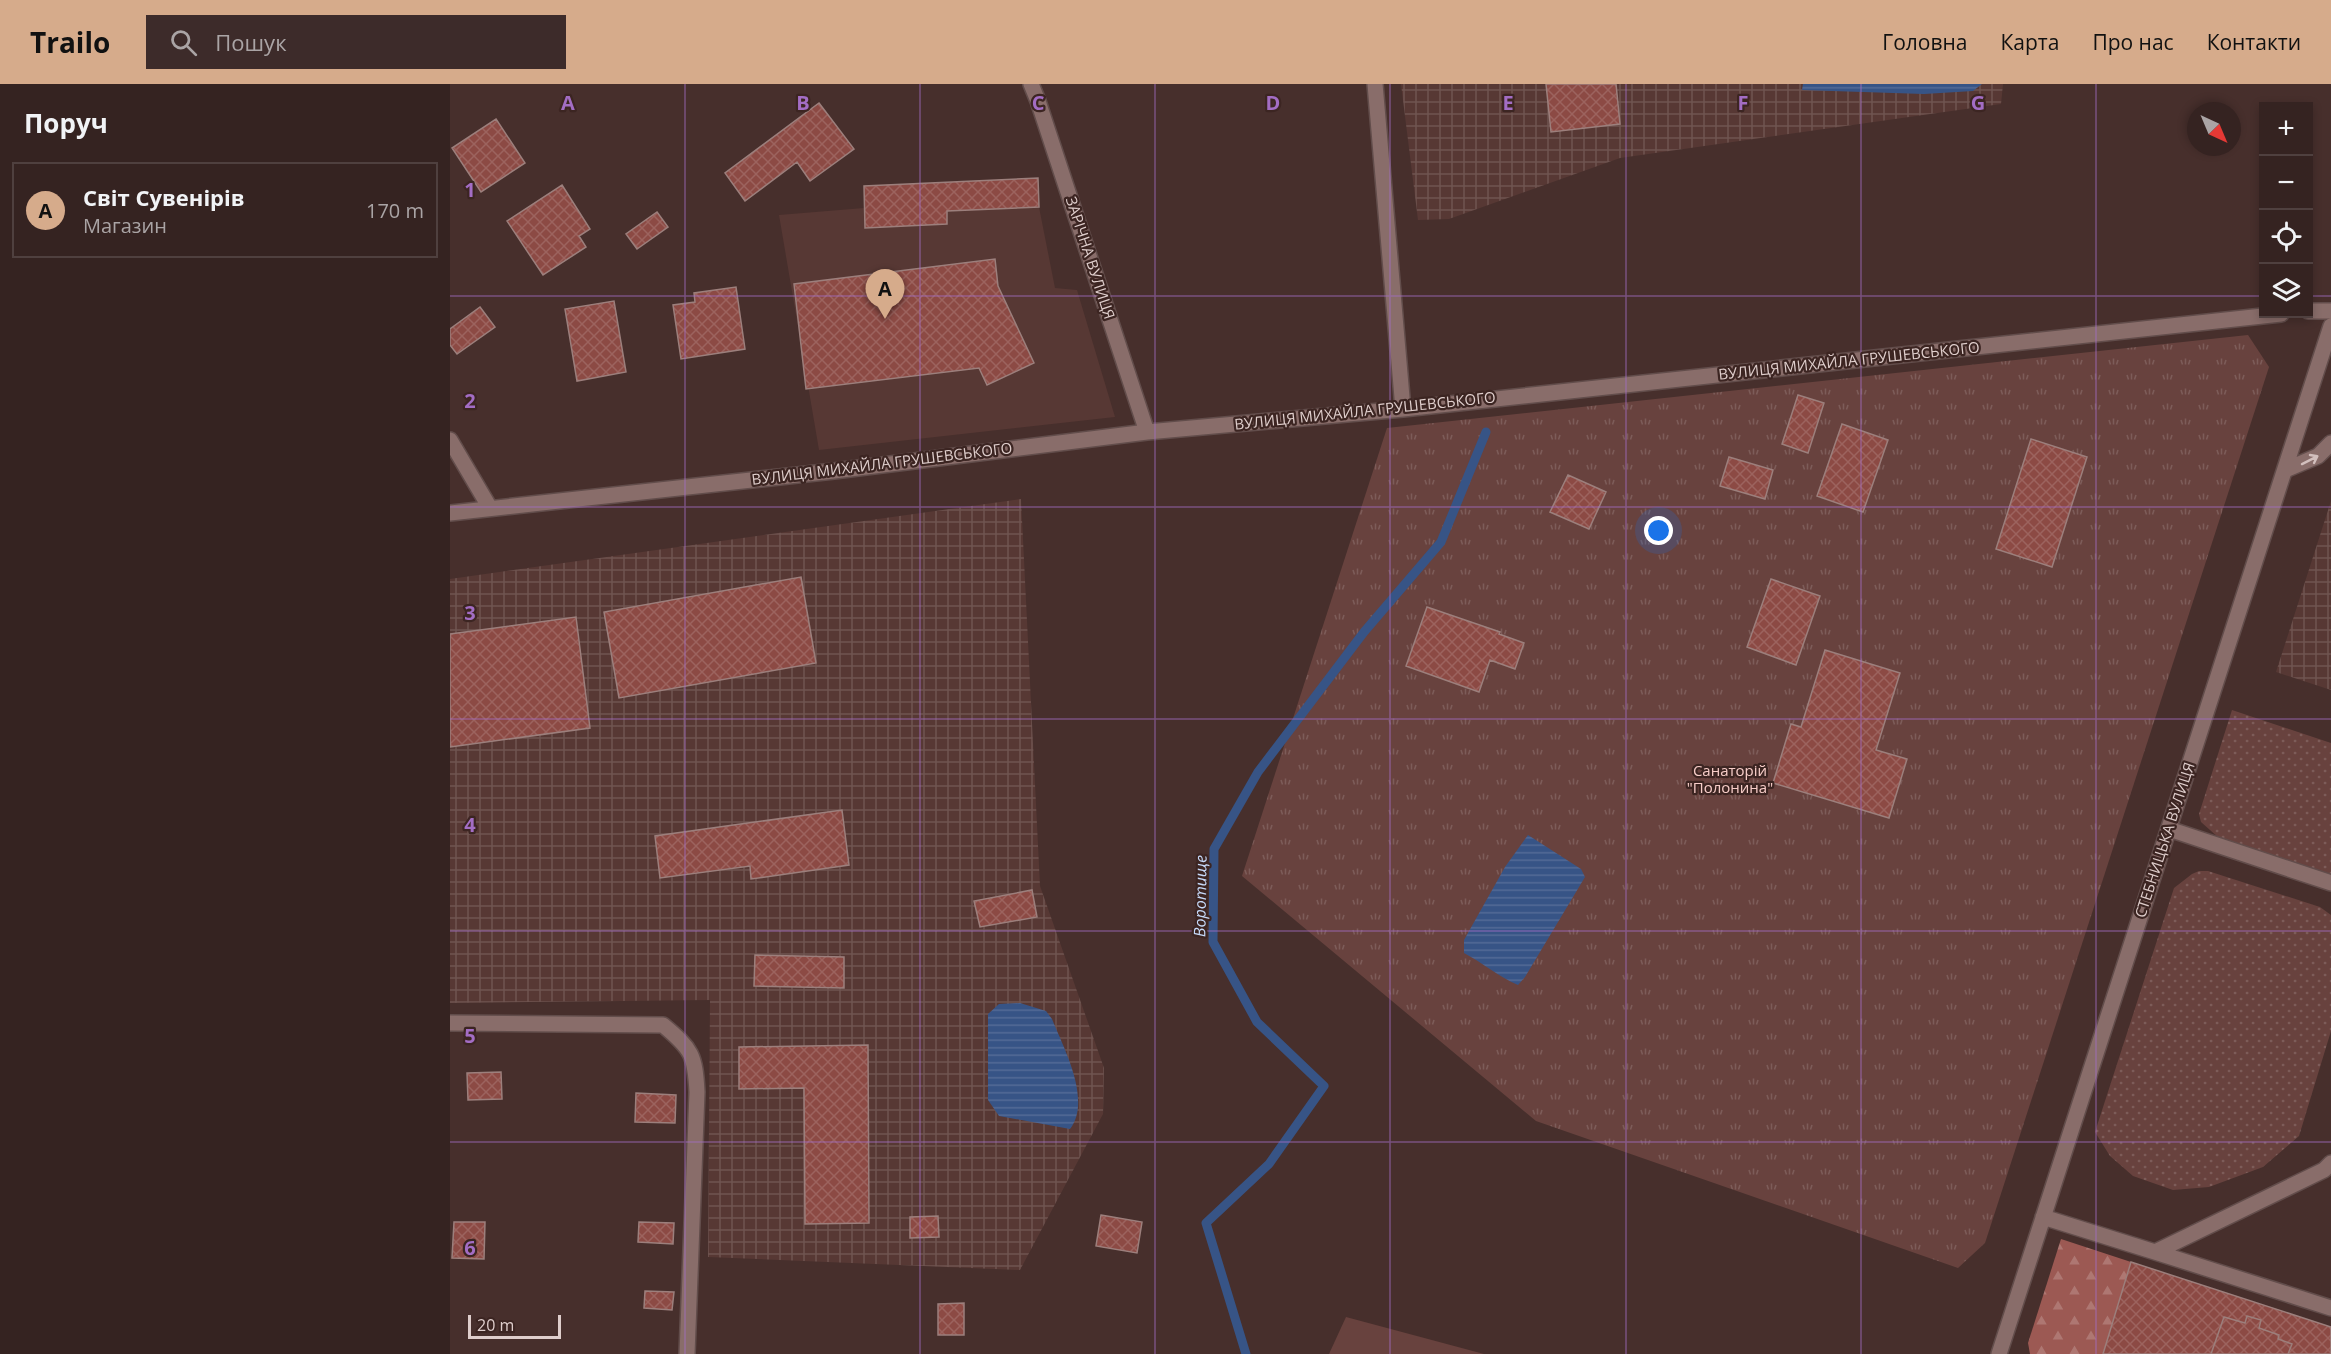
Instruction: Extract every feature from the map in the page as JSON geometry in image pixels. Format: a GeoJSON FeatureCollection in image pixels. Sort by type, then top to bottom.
{"type":"FeatureCollection","features":[{"type":"Feature","properties":{"kind":"street","name":"ЗАРІЧНА ВУЛИЦЯ"},"geometry":{"type":"LineString","coordinates":[[1031,84],[1146,432]]}},
{"type":"Feature","properties":{"kind":"street"},"geometry":{"type":"LineString","coordinates":[[1375,84],[1403,409]]}},
{"type":"Feature","properties":{"kind":"street"},"geometry":{"type":"LineString","coordinates":[[2313,311],[2331,311]]}},
{"type":"Feature","properties":{"kind":"street","name":"ВУЛИЦЯ МИХАЙЛА ГРУШЕВСЬКОГО"},"geometry":{"type":"LineString","coordinates":[[450,513],[834,471],[1146,432],[1403,409],[2259,316]]}},
{"type":"Feature","properties":{"kind":"street","name":"СТЕБНИЦЬКА ВУЛИЦЯ"},"geometry":{"type":"LineString","coordinates":[[1999,1354],[2285,470],[2328,350],[2331,326]]}},
{"type":"Feature","properties":{"kind":"street"},"geometry":{"type":"LineString","coordinates":[[450,440],[490,508]]}},
{"type":"Feature","properties":{"kind":"street"},"geometry":{"type":"LineString","coordinates":[[2285,470],[2318,456],[2331,443]]}},
{"type":"Feature","properties":{"kind":"street"},"geometry":{"type":"LineString","coordinates":[[2169,829],[2331,883]]}},
{"type":"Feature","properties":{"kind":"street"},"geometry":{"type":"LineString","coordinates":[[450,1023],[663,1025],[685,1043],[695,1064],[697,1092],[687,1354]]}},
{"type":"Feature","properties":{"kind":"street"},"geometry":{"type":"LineString","coordinates":[[2155,1252],[2324,1170],[2331,1163]]}},
{"type":"Feature","properties":{"kind":"street"},"geometry":{"type":"LineString","coordinates":[[2043,1217],[2331,1308]]}},
{"type":"Feature","properties":{"kind":"shaded area"},"geometry":{"type":"Polygon","coordinates":[[[1401,84],[2003,84],[2001,104],[1620,158],[1449,219],[1418,220],[1401,84]]]}},
{"type":"Feature","properties":{"kind":"shaded area"},"geometry":{"type":"Polygon","coordinates":[[[1038,178],[1039,207],[1055,288],[1077,290],[1115,417],[819,450],[779,215],[864,208],[864,186],[1038,178]]]}},
{"type":"Feature","properties":{"kind":"shaded area"},"geometry":{"type":"Polygon","coordinates":[[[1021,499],[1040,886],[1104,1068],[1103,1114],[1020,1270],[708,1257],[710,1000],[450,1003],[450,579],[1021,499]]]}},
{"type":"Feature","properties":{"kind":"shaded area"},"geometry":{"type":"Polygon","coordinates":[[[2331,501],[2331,690],[2276,672],[2331,501]]]}},
{"type":"Feature","properties":{"kind":"green space","name":"Санаторій \"Полонина\""},"geometry":{"type":"Polygon","coordinates":[[[2248,335],[2269,367],[1985,1243],[1958,1268],[1536,1121],[1242,876],[1387,428],[2248,335]]]}},
{"type":"Feature","properties":{"kind":"green space"},"geometry":{"type":"Polygon","coordinates":[[[2232,710],[2331,743],[2331,874],[2219,838],[2201,822],[2199,814],[2232,710]]]}},
{"type":"Feature","properties":{"kind":"green space"},"geometry":{"type":"Polygon","coordinates":[[[2199,871],[2208,871],[2320,907],[2331,915],[2331,1031],[2299,1136],[2263,1167],[2209,1187],[2173,1190],[2133,1176],[2110,1156],[2095,1132],[2174,888],[2199,871]]]}},
{"type":"Feature","properties":{"kind":"green space"},"geometry":{"type":"Polygon","coordinates":[[[2061,1239],[2131,1262],[2103,1354],[2030,1354],[2028,1343],[2061,1239]]]}},
{"type":"Feature","properties":{"kind":"green space"},"geometry":{"type":"Polygon","coordinates":[[[1346,1317],[1484,1354],[1329,1354],[1346,1317]]]}},
{"type":"Feature","properties":{"kind":"water"},"geometry":{"type":"Polygon","coordinates":[[[1803,84],[1982,84],[1973,91],[1924,94],[1802,90],[1803,84]]]}},
{"type":"Feature","properties":{"kind":"water"},"geometry":{"type":"Polygon","coordinates":[[[1528,835],[1581,869],[1585,877],[1518,985],[1464,953],[1464,940],[1505,867],[1528,835]]]}},
{"type":"Feature","properties":{"kind":"water"},"geometry":{"type":"Polygon","coordinates":[[[1020,1003],[1046,1011],[1052,1019],[1069,1059],[1077,1089],[1078,1104],[1076,1117],[1070,1129],[999,1116],[988,1100],[988,1014],[999,1004],[1020,1003]]]}},
{"type":"Feature","properties":{"kind":"building"},"geometry":{"type":"Polygon","coordinates":[[[1546,84],[1616,84],[1620,124],[1551,132],[1546,84]]]}},
{"type":"Feature","properties":{"kind":"building"},"geometry":{"type":"Polygon","coordinates":[[[819,103],[854,149],[810,181],[797,162],[745,201],[725,173],[819,103]]]}},
{"type":"Feature","properties":{"kind":"building"},"geometry":{"type":"Polygon","coordinates":[[[496,119],[525,163],[481,192],[452,148],[496,119]]]}},
{"type":"Feature","properties":{"kind":"building"},"geometry":{"type":"Polygon","coordinates":[[[1038,178],[1039,207],[947,211],[947,224],[865,228],[864,186],[1038,178]]]}},
{"type":"Feature","properties":{"kind":"building"},"geometry":{"type":"Polygon","coordinates":[[[562,185],[590,229],[579,236],[586,247],[543,275],[507,221],[562,185]]]}},
{"type":"Feature","properties":{"kind":"building"},"geometry":{"type":"Polygon","coordinates":[[[657,212],[668,227],[637,249],[626,234],[657,212]]]}},
{"type":"Feature","properties":{"kind":"building"},"geometry":{"type":"Polygon","coordinates":[[[995,259],[998,286],[1034,363],[987,385],[979,368],[806,389],[794,284],[995,259]]]}},
{"type":"Feature","properties":{"kind":"building"},"geometry":{"type":"Polygon","coordinates":[[[736,287],[745,349],[681,359],[673,305],[695,302],[694,293],[736,287]]]}},
{"type":"Feature","properties":{"kind":"building"},"geometry":{"type":"Polygon","coordinates":[[[614,301],[626,372],[577,381],[565,309],[614,301]]]}},
{"type":"Feature","properties":{"kind":"building"},"geometry":{"type":"Polygon","coordinates":[[[480,307],[495,327],[457,354],[450,345],[450,329],[480,307]]]}},
{"type":"Feature","properties":{"kind":"building"},"geometry":{"type":"Polygon","coordinates":[[[1798,395],[1824,403],[1808,453],[1782,444],[1798,395]]]}},
{"type":"Feature","properties":{"kind":"building"},"geometry":{"type":"Polygon","coordinates":[[[1842,424],[1888,440],[1863,512],[1817,496],[1842,424]]]}},
{"type":"Feature","properties":{"kind":"building"},"geometry":{"type":"Polygon","coordinates":[[[2031,439],[2087,457],[2052,567],[1996,549],[2031,439]]]}},
{"type":"Feature","properties":{"kind":"building"},"geometry":{"type":"Polygon","coordinates":[[[1729,457],[1773,470],[1765,499],[1720,486],[1729,457]]]}},
{"type":"Feature","properties":{"kind":"building"},"geometry":{"type":"Polygon","coordinates":[[[1568,475],[1606,492],[1589,529],[1550,512],[1568,475]]]}},
{"type":"Feature","properties":{"kind":"building"},"geometry":{"type":"Polygon","coordinates":[[[801,577],[816,663],[619,698],[604,612],[801,577]]]}},
{"type":"Feature","properties":{"kind":"building"},"geometry":{"type":"Polygon","coordinates":[[[1771,579],[1820,596],[1796,665],[1747,647],[1771,579]]]}},
{"type":"Feature","properties":{"kind":"building"},"geometry":{"type":"Polygon","coordinates":[[[1427,607],[1500,632],[1499,634],[1524,643],[1515,669],[1490,660],[1479,692],[1406,666],[1427,607]]]}},
{"type":"Feature","properties":{"kind":"building"},"geometry":{"type":"Polygon","coordinates":[[[576,617],[590,728],[450,747],[450,634],[576,617]]]}},
{"type":"Feature","properties":{"kind":"building"},"geometry":{"type":"Polygon","coordinates":[[[1825,650],[1900,673],[1876,750],[1907,759],[1889,818],[1773,783],[1791,724],[1801,727],[1825,650]]]}},
{"type":"Feature","properties":{"kind":"building"},"geometry":{"type":"Polygon","coordinates":[[[842,810],[849,865],[751,879],[750,866],[660,878],[655,836],[842,810]]]}},
{"type":"Feature","properties":{"kind":"building"},"geometry":{"type":"Polygon","coordinates":[[[1032,890],[1037,917],[980,927],[974,901],[1032,890]]]}},
{"type":"Feature","properties":{"kind":"building"},"geometry":{"type":"Polygon","coordinates":[[[755,955],[844,957],[844,988],[754,986],[755,955]]]}},
{"type":"Feature","properties":{"kind":"building"},"geometry":{"type":"Polygon","coordinates":[[[868,1045],[869,1223],[805,1224],[804,1088],[739,1089],[739,1047],[868,1045]]]}},
{"type":"Feature","properties":{"kind":"building"},"geometry":{"type":"Polygon","coordinates":[[[501,1072],[502,1099],[468,1100],[467,1073],[501,1072]]]}},
{"type":"Feature","properties":{"kind":"building"},"geometry":{"type":"Polygon","coordinates":[[[636,1093],[676,1095],[675,1123],[635,1122],[636,1093]]]}},
{"type":"Feature","properties":{"kind":"building"},"geometry":{"type":"Polygon","coordinates":[[[1101,1215],[1142,1222],[1137,1253],[1096,1246],[1101,1215]]]}},
{"type":"Feature","properties":{"kind":"building"},"geometry":{"type":"Polygon","coordinates":[[[938,1216],[939,1237],[910,1238],[910,1217],[938,1216]]]}},
{"type":"Feature","properties":{"kind":"building"},"geometry":{"type":"Polygon","coordinates":[[[454,1222],[485,1222],[484,1259],[452,1258],[454,1222]]]}},
{"type":"Feature","properties":{"kind":"building"},"geometry":{"type":"Polygon","coordinates":[[[639,1222],[674,1223],[673,1244],[638,1242],[639,1222]]]}},
{"type":"Feature","properties":{"kind":"building"},"geometry":{"type":"Polygon","coordinates":[[[2131,1262],[2331,1327],[2331,1354],[2103,1354],[2131,1262]]]}},
{"type":"Feature","properties":{"kind":"building"},"geometry":{"type":"Polygon","coordinates":[[[645,1291],[674,1292],[672,1310],[644,1308],[645,1291]]]}},
{"type":"Feature","properties":{"kind":"building"},"geometry":{"type":"Polygon","coordinates":[[[964,1303],[964,1335],[938,1335],[938,1304],[964,1303]]]}},
{"type":"Feature","properties":{"kind":"building"},"geometry":{"type":"Polygon","coordinates":[[[2247,1316],[2261,1320],[2259,1328],[2279,1335],[2278,1339],[2292,1344],[2288,1354],[2211,1354],[2224,1317],[2245,1323],[2247,1316]]]}},
{"type":"Feature","properties":{"kind":"waterway","name":"Воротище"},"geometry":{"type":"LineString","coordinates":[[1246,1354],[1206,1223],[1269,1164],[1324,1086],[1257,1022],[1213,942],[1214,849],[1258,772],[1364,632],[1441,542],[1486,432]]}},
{"type":"Feature","properties":{"kind":"place","name":"Світ Сувенірів"},"geometry":{"type":"Point","coordinates":[885,319]}}]}
